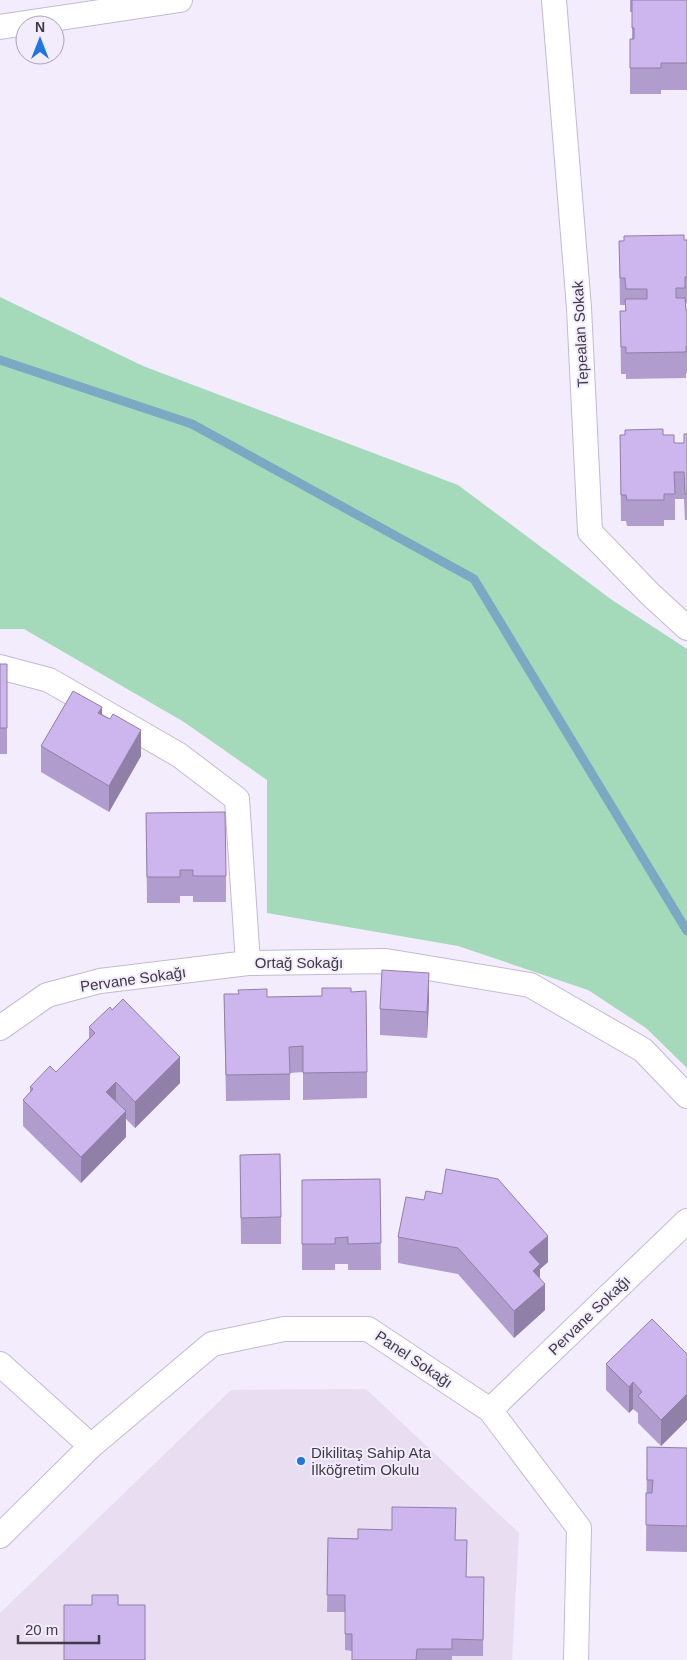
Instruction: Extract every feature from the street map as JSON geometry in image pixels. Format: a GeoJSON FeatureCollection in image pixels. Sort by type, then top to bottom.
{"type":"FeatureCollection","features":[{"type":"Feature","properties":{"kind":"street"},"geometry":{"type":"LineString","coordinates":[[0,27],[180,0]]}},
{"type":"Feature","properties":{"kind":"street","name":"Tepealan Sokak"},"geometry":{"type":"LineString","coordinates":[[554,0],[579,308],[590,532],[650,594],[687,628]]}},
{"type":"Feature","properties":{"kind":"street","name":"Ortağ Sokağı"},"geometry":{"type":"LineString","coordinates":[[0,667],[49,680],[179,755],[237,799],[248,963],[386,962],[530,985],[643,1050],[687,1096]]}},
{"type":"Feature","properties":{"kind":"street","name":"Pervane Sokağı"},"geometry":{"type":"LineString","coordinates":[[0,1028],[47,995],[100,980],[248,963]]}},
{"type":"Feature","properties":{"kind":"street","name":"Pervane Sokağı"},"geometry":{"type":"LineString","coordinates":[[490,1410],[687,1221]]}},
{"type":"Feature","properties":{"kind":"street","name":"Panel Sokağı"},"geometry":{"type":"LineString","coordinates":[[0,1536],[90,1446],[212,1344],[284,1329],[368,1329],[490,1410],[579,1528],[576,1660]]}},
{"type":"Feature","properties":{"kind":"street"},"geometry":{"type":"LineString","coordinates":[[0,1364],[90,1446]]}},
{"type":"Feature","properties":{"kind":"shaded area","name":"Dikilitaş Sahip Ata İlköğretim Okulu"},"geometry":{"type":"Polygon","coordinates":[[[366,1389],[519,1533],[512,1660],[0,1660],[0,1613],[231,1390],[366,1389]]]}},
{"type":"Feature","properties":{"kind":"green space"},"geometry":{"type":"Polygon","coordinates":[[[0,297],[143,366],[458,485],[612,600],[687,649],[687,1068],[646,1028],[588,990],[458,946],[267,913],[267,780],[184,722],[24,629],[0,629],[0,297]]]}},
{"type":"Feature","properties":{"kind":"building"},"geometry":{"type":"Polygon","coordinates":[[[632,0],[687,0],[687,63],[661,63],[661,68],[630,68],[630,39],[634,39],[632,0]]]}},
{"type":"Feature","properties":{"kind":"building"},"geometry":{"type":"Polygon","coordinates":[[[684,235],[684,240],[687,240],[687,277],[685,277],[685,288],[676,288],[676,298],[685,298],[687,310],[686,352],[626,353],[626,347],[621,347],[620,311],[626,311],[625,299],[647,299],[647,289],[626,289],[625,278],[620,278],[619,241],[624,241],[624,236],[684,235]]]}},
{"type":"Feature","properties":{"kind":"building"},"geometry":{"type":"Polygon","coordinates":[[[663,429],[663,435],[674,435],[674,443],[684,443],[684,434],[687,434],[687,494],[685,494],[684,472],[674,472],[675,494],[664,494],[664,500],[627,500],[626,495],[621,495],[620,435],[625,435],[625,430],[663,429]]]}},
{"type":"Feature","properties":{"kind":"building"},"geometry":{"type":"Polygon","coordinates":[[[0,664],[7,664],[7,728],[0,728],[0,664]]]}},
{"type":"Feature","properties":{"kind":"building"},"geometry":{"type":"Polygon","coordinates":[[[73,691],[102,707],[98,713],[110,719],[113,714],[141,730],[109,786],[41,746],[73,691]]]}},
{"type":"Feature","properties":{"kind":"building"},"geometry":{"type":"Polygon","coordinates":[[[225,812],[226,876],[193,876],[193,870],[180,870],[180,877],[147,877],[146,813],[225,812]]]}},
{"type":"Feature","properties":{"kind":"building"},"geometry":{"type":"Polygon","coordinates":[[[382,970],[429,973],[427,1012],[380,1009],[382,970]]]}},
{"type":"Feature","properties":{"kind":"building"},"geometry":{"type":"Polygon","coordinates":[[[322,988],[351,988],[351,992],[366,991],[367,1072],[303,1073],[303,1046],[289,1047],[290,1074],[226,1075],[224,994],[239,994],[238,990],[267,989],[267,997],[322,996],[322,988]]]}},
{"type":"Feature","properties":{"kind":"building"},"geometry":{"type":"Polygon","coordinates":[[[123,999],[180,1057],[135,1102],[116,1082],[106,1092],[126,1111],[81,1157],[23,1100],[33,1089],[30,1087],[50,1066],[56,1072],[95,1033],[89,1027],[110,1007],[112,1010],[123,999]]]}},
{"type":"Feature","properties":{"kind":"building"},"geometry":{"type":"Polygon","coordinates":[[[280,1154],[281,1217],[241,1218],[240,1155],[280,1154]]]}},
{"type":"Feature","properties":{"kind":"building"},"geometry":{"type":"Polygon","coordinates":[[[446,1169],[498,1179],[548,1236],[529,1252],[540,1264],[533,1271],[545,1284],[514,1311],[458,1248],[398,1237],[406,1197],[424,1200],[426,1191],[442,1194],[446,1169]]]}},
{"type":"Feature","properties":{"kind":"building"},"geometry":{"type":"Polygon","coordinates":[[[380,1179],[381,1243],[348,1244],[348,1237],[335,1238],[335,1244],[302,1244],[302,1180],[380,1179]]]}},
{"type":"Feature","properties":{"kind":"building"},"geometry":{"type":"Polygon","coordinates":[[[652,1319],[687,1354],[687,1394],[661,1420],[638,1396],[642,1392],[633,1382],[629,1387],[606,1364],[652,1319]]]}},
{"type":"Feature","properties":{"kind":"building"},"geometry":{"type":"Polygon","coordinates":[[[647,1447],[687,1448],[687,1526],[646,1525],[646,1493],[652,1493],[653,1480],[647,1480],[647,1447]]]}},
{"type":"Feature","properties":{"kind":"building"},"geometry":{"type":"Polygon","coordinates":[[[392,1507],[456,1508],[455,1540],[467,1540],[466,1577],[484,1577],[483,1640],[452,1639],[452,1649],[417,1649],[416,1660],[352,1660],[352,1634],[345,1634],[345,1595],[327,1595],[328,1538],[358,1539],[358,1529],[392,1530],[392,1507]]]}},
{"type":"Feature","properties":{"kind":"building"},"geometry":{"type":"Polygon","coordinates":[[[92,1595],[118,1595],[118,1605],[145,1605],[145,1660],[64,1660],[64,1605],[92,1605],[92,1595]]]}},
{"type":"Feature","properties":{"kind":"waterway"},"geometry":{"type":"LineString","coordinates":[[0,360],[192,424],[474,579],[687,931]]}},
{"type":"Feature","properties":{"kind":"place","name":"Dikilitaş Sahip Ata İlköğretim Okulu"},"geometry":{"type":"Point","coordinates":[301,1461]}}]}
